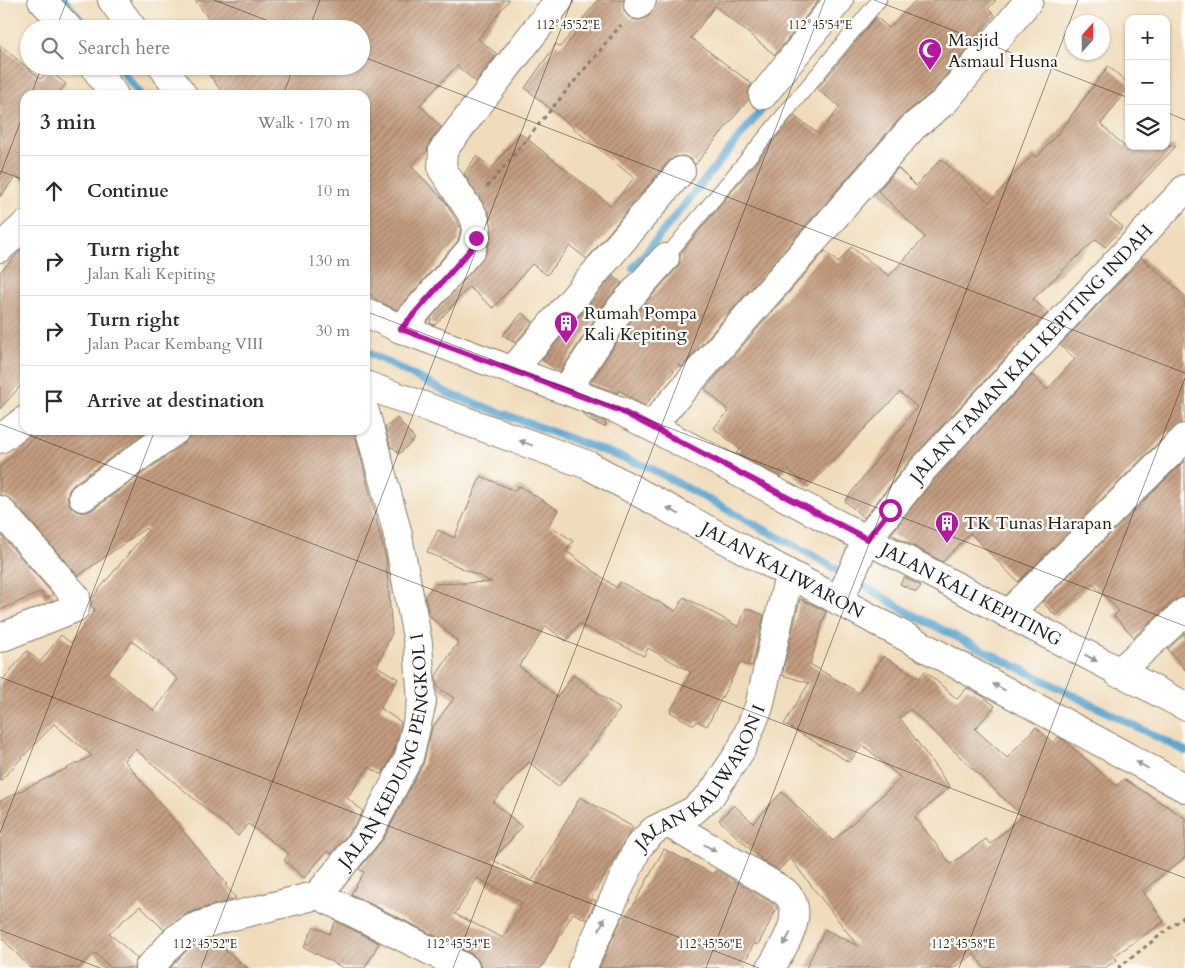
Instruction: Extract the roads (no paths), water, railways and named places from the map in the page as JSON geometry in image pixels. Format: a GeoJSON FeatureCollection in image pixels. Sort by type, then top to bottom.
{"type":"FeatureCollection","features":[{"type":"Feature","properties":{"kind":"street"},"geometry":{"type":"LineString","coordinates":[[42,0],[60,20]]}},
{"type":"Feature","properties":{"kind":"street"},"geometry":{"type":"LineString","coordinates":[[112,0],[126,20]]}},
{"type":"Feature","properties":{"kind":"street"},"geometry":{"type":"LineString","coordinates":[[401,329],[472,248],[477,228],[474,217],[442,169],[443,150],[559,0]]}},
{"type":"Feature","properties":{"kind":"street"},"geometry":{"type":"LineString","coordinates":[[764,95],[839,0]]}},
{"type":"Feature","properties":{"kind":"street"},"geometry":{"type":"LineString","coordinates":[[651,426],[913,127],[944,101],[1030,0]]}},
{"type":"Feature","properties":{"kind":"street"},"geometry":{"type":"LineString","coordinates":[[100,75],[111,90]]}},
{"type":"Feature","properties":{"kind":"street"},"geometry":{"type":"LineString","coordinates":[[169,75],[179,90]]}},
{"type":"Feature","properties":{"kind":"street"},"geometry":{"type":"LineString","coordinates":[[514,370],[681,171]]}},
{"type":"Feature","properties":{"kind":"street","name":"JALAN TAMAN KALI KEPITING INDAH"},"geometry":{"type":"LineString","coordinates":[[842,594],[865,542],[922,470],[1185,189]]}},
{"type":"Feature","properties":{"kind":"street"},"geometry":{"type":"LineString","coordinates":[[0,248],[20,230]]}},
{"type":"Feature","properties":{"kind":"street"},"geometry":{"type":"LineString","coordinates":[[567,389],[622,306],[665,258]]}},
{"type":"Feature","properties":{"kind":"street","name":"JALAN KALI KEPITING"},"geometry":{"type":"LineString","coordinates":[[370,314],[401,329],[567,389],[621,411],[865,542],[1185,706]]}},
{"type":"Feature","properties":{"kind":"street","name":"JALAN KALIWARON"},"geometry":{"type":"LineString","coordinates":[[370,387],[588,465],[789,575],[842,594],[1185,788]]}},
{"type":"Feature","properties":{"kind":"street"},"geometry":{"type":"LineString","coordinates":[[0,439],[20,424]]}},
{"type":"Feature","properties":{"kind":"street","name":"JALAN KEDUNG PENGKOL I"},"geometry":{"type":"LineString","coordinates":[[318,895],[370,832],[409,757],[422,702],[418,642],[397,531],[370,431]]}},
{"type":"Feature","properties":{"kind":"street"},"geometry":{"type":"LineString","coordinates":[[83,497],[169,435]]}},
{"type":"Feature","properties":{"kind":"street"},"geometry":{"type":"LineString","coordinates":[[1008,614],[1185,438]]}},
{"type":"Feature","properties":{"kind":"street"},"geometry":{"type":"LineString","coordinates":[[0,510],[76,597],[77,602],[75,608],[0,638]]}},
{"type":"Feature","properties":{"kind":"street","name":"JALAN KALIWARON I"},"geometry":{"type":"LineString","coordinates":[[582,968],[638,847],[654,830],[693,811],[711,795],[741,750],[759,708],[789,575]]}},
{"type":"Feature","properties":{"kind":"street"},"geometry":{"type":"LineString","coordinates":[[1118,673],[1185,612]]}},
{"type":"Feature","properties":{"kind":"street"},"geometry":{"type":"LineString","coordinates":[[668,823],[785,892],[792,899],[796,908],[791,932],[771,968]]}},
{"type":"Feature","properties":{"kind":"street"},"geometry":{"type":"LineString","coordinates":[[149,968],[177,938],[193,928],[217,920],[318,895],[465,968]]}},
{"type":"Feature","properties":{"kind":"lane"},"geometry":{"type":"LineString","coordinates":[[665,258],[879,0]]}},
{"type":"Feature","properties":{"kind":"waterway"},"geometry":{"type":"LineString","coordinates":[[64,0],[81,20]]}},
{"type":"Feature","properties":{"kind":"waterway"},"geometry":{"type":"LineString","coordinates":[[125,75],[137,90]]}},
{"type":"Feature","properties":{"kind":"waterway"},"geometry":{"type":"LineString","coordinates":[[633,268],[769,101]]}},
{"type":"Feature","properties":{"kind":"waterway"},"geometry":{"type":"LineString","coordinates":[[370,354],[452,395],[648,467],[819,559],[911,614],[1185,751]]}},
{"type":"Feature","properties":{"kind":"place","name":"Masjid Asmaul Husna"},"geometry":{"type":"Point","coordinates":[930,71]}},
{"type":"Feature","properties":{"kind":"place","name":"Rumah Pompa Kali Kepiting"},"geometry":{"type":"Point","coordinates":[566,344]}},
{"type":"Feature","properties":{"kind":"place","name":"TK Tunas Harapan"},"geometry":{"type":"Point","coordinates":[947,544]}}]}
